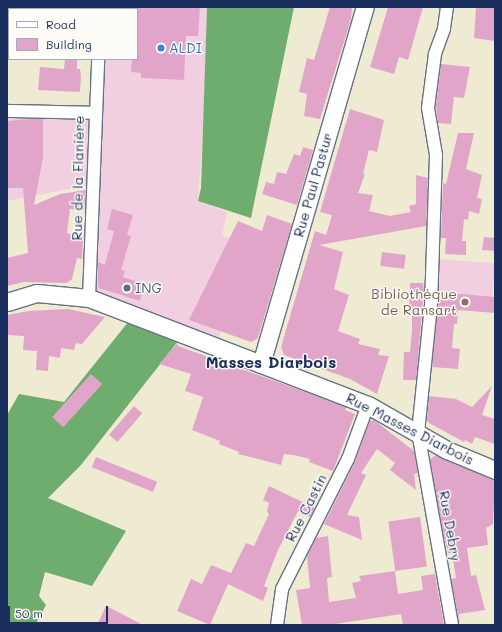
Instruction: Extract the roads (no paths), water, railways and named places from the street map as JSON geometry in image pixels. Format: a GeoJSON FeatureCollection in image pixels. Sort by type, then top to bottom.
{"type":"FeatureCollection","features":[{"type":"Feature","properties":{"kind":"street","name":"Rue Paul Pastur"},"geometry":{"type":"LineString","coordinates":[[261,364],[365,7]]}},
{"type":"Feature","properties":{"kind":"street","name":"Rue Debry"},"geometry":{"type":"LineString","coordinates":[[447,7],[444,29],[435,54],[428,108],[436,155],[431,306],[418,432],[452,625]]}},
{"type":"Feature","properties":{"kind":"street","name":"Rue de la Flanière"},"geometry":{"type":"LineString","coordinates":[[89,298],[94,113],[98,60]]}},
{"type":"Feature","properties":{"kind":"street"},"geometry":{"type":"LineString","coordinates":[[7,111],[94,113]]}},
{"type":"Feature","properties":{"kind":"street","name":"Rue Masses Diarbois"},"geometry":{"type":"LineString","coordinates":[[7,302],[37,293],[89,298],[368,405],[418,432],[447,450],[495,470]]}},
{"type":"Feature","properties":{"kind":"street","name":"Rue Castin"},"geometry":{"type":"LineString","coordinates":[[277,625],[282,589],[348,459],[368,405]]}},
{"type":"Feature","properties":{"kind":"place","name":"ALDI"},"geometry":{"type":"Point","coordinates":[161,48]}},
{"type":"Feature","properties":{"kind":"place","name":"ING"},"geometry":{"type":"Point","coordinates":[127,288]}},
{"type":"Feature","properties":{"kind":"place","name":"Bibliothèque de Ransart"},"geometry":{"type":"Point","coordinates":[465,302]}},
{"type":"Feature","properties":{"kind":"district","name":"Masses Diarbois"},"geometry":{"type":"Point","coordinates":[271,362]}}]}
